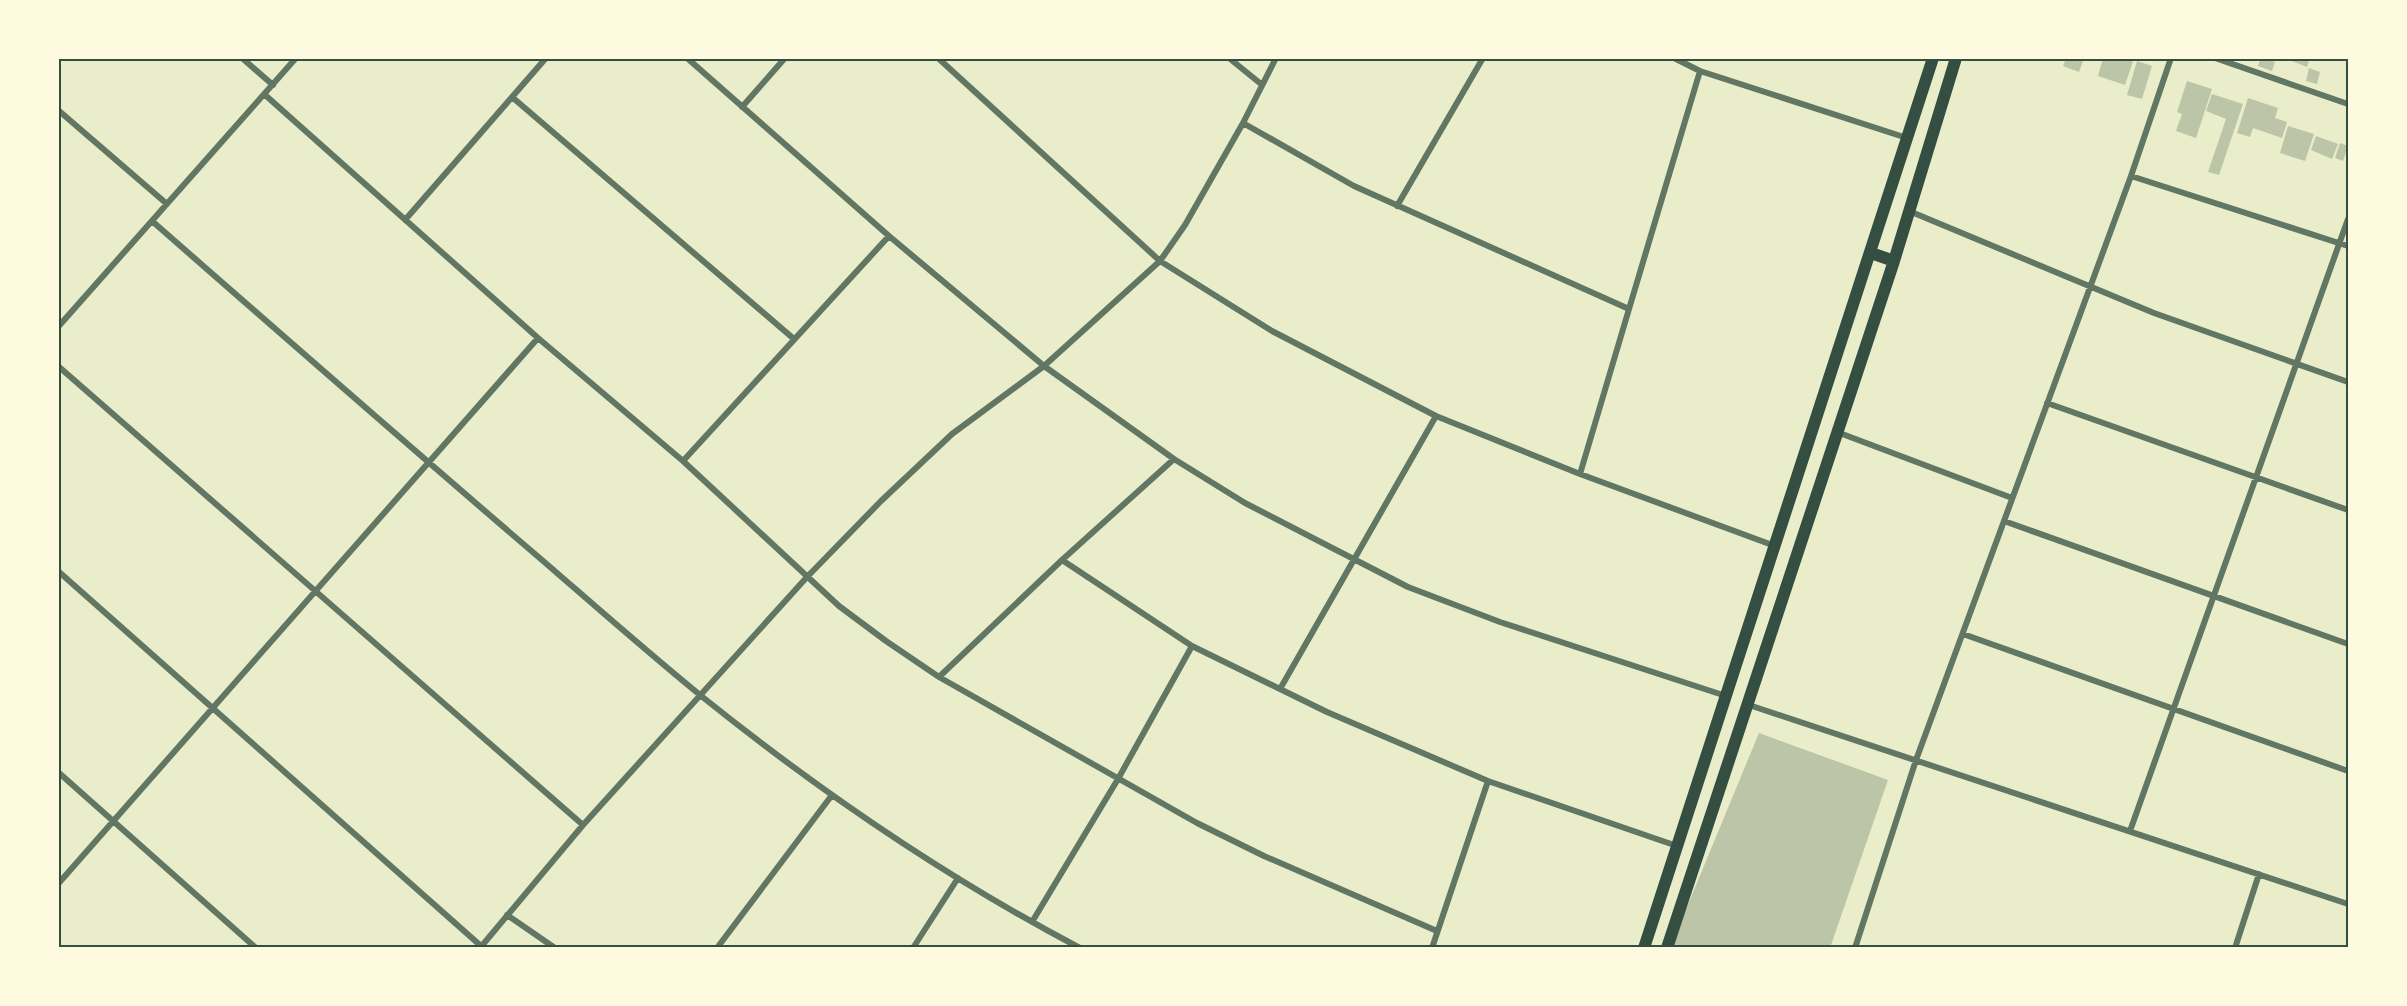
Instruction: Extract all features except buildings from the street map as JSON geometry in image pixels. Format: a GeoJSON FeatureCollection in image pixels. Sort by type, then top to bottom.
{"type":"FeatureCollection","features":[{"type":"Feature","properties":{"kind":"main road"},"geometry":{"type":"LineString","coordinates":[[1644,948],[1933,58]]}},
{"type":"Feature","properties":{"kind":"main road"},"geometry":{"type":"LineString","coordinates":[[1667,948],[1894,261],[1956,58]]}},
{"type":"Feature","properties":{"kind":"main road"},"geometry":{"type":"LineString","coordinates":[[1870,253],[1894,261]]}},
{"type":"Feature","properties":{"kind":"street"},"geometry":{"type":"LineString","coordinates":[[242,58],[273,85]]}},
{"type":"Feature","properties":{"kind":"street"},"geometry":{"type":"LineString","coordinates":[[59,327],[296,58]]}},
{"type":"Feature","properties":{"kind":"street"},"geometry":{"type":"LineString","coordinates":[[405,220],[546,58]]}},
{"type":"Feature","properties":{"kind":"street"},"geometry":{"type":"LineString","coordinates":[[687,58],[890,236],[1044,366],[1174,459],[1245,503],[1408,587],[1500,622],[1726,696]]}},
{"type":"Feature","properties":{"kind":"street"},"geometry":{"type":"LineString","coordinates":[[742,107],[785,58]]}},
{"type":"Feature","properties":{"kind":"street"},"geometry":{"type":"LineString","coordinates":[[938,58],[1160,261],[1272,331],[1436,416],[1580,474],[1776,547]]}},
{"type":"Feature","properties":{"kind":"street"},"geometry":{"type":"LineString","coordinates":[[1229,58],[1261,84]]}},
{"type":"Feature","properties":{"kind":"street"},"geometry":{"type":"LineString","coordinates":[[58,571],[481,947],[583,825],[700,695],[807,577],[902,480],[952,434],[1044,366],[1160,261],[1185,225],[1244,123],[1261,84],[1276,58]]}},
{"type":"Feature","properties":{"kind":"street"},"geometry":{"type":"LineString","coordinates":[[1397,206],[1483,58]]}},
{"type":"Feature","properties":{"kind":"street"},"geometry":{"type":"LineString","coordinates":[[1674,58],[1700,71],[1907,138]]}},
{"type":"Feature","properties":{"kind":"street"},"geometry":{"type":"LineString","coordinates":[[1855,948],[1916,760],[2131,176],[2171,58]]}},
{"type":"Feature","properties":{"kind":"street"},"geometry":{"type":"LineString","coordinates":[[2215,58],[2349,104]]}},
{"type":"Feature","properties":{"kind":"street"},"geometry":{"type":"LineString","coordinates":[[1580,474],[1700,71]]}},
{"type":"Feature","properties":{"kind":"street"},"geometry":{"type":"LineString","coordinates":[[264,94],[538,338],[683,461],[839,606],[886,641],[939,677],[1118,779],[1264,856],[1437,931]]}},
{"type":"Feature","properties":{"kind":"street"},"geometry":{"type":"LineString","coordinates":[[512,98],[794,339]]}},
{"type":"Feature","properties":{"kind":"street"},"geometry":{"type":"LineString","coordinates":[[58,110],[167,204]]}},
{"type":"Feature","properties":{"kind":"street"},"geometry":{"type":"LineString","coordinates":[[1244,123],[1354,186],[1629,309]]}},
{"type":"Feature","properties":{"kind":"street"},"geometry":{"type":"LineString","coordinates":[[2131,176],[2349,246]]}},
{"type":"Feature","properties":{"kind":"street"},"geometry":{"type":"LineString","coordinates":[[1909,211],[2184,324],[2349,382]]}},
{"type":"Feature","properties":{"kind":"street"},"geometry":{"type":"LineString","coordinates":[[2130,831],[2212,596],[2349,219]]}},
{"type":"Feature","properties":{"kind":"street"},"geometry":{"type":"LineString","coordinates":[[152,221],[428,463],[700,695],[832,795],[958,878],[1080,948]]}},
{"type":"Feature","properties":{"kind":"street"},"geometry":{"type":"LineString","coordinates":[[683,461],[890,236]]}},
{"type":"Feature","properties":{"kind":"street"},"geometry":{"type":"LineString","coordinates":[[58,884],[538,338]]}},
{"type":"Feature","properties":{"kind":"street"},"geometry":{"type":"LineString","coordinates":[[58,366],[583,825]]}},
{"type":"Feature","properties":{"kind":"street"},"geometry":{"type":"LineString","coordinates":[[2047,403],[2349,510]]}},
{"type":"Feature","properties":{"kind":"street"},"geometry":{"type":"LineString","coordinates":[[1280,689],[1436,416]]}},
{"type":"Feature","properties":{"kind":"street"},"geometry":{"type":"LineString","coordinates":[[1837,432],[2012,498]]}},
{"type":"Feature","properties":{"kind":"street"},"geometry":{"type":"LineString","coordinates":[[939,677],[1062,560],[1174,459]]}},
{"type":"Feature","properties":{"kind":"street"},"geometry":{"type":"LineString","coordinates":[[2004,521],[2349,644]]}},
{"type":"Feature","properties":{"kind":"street"},"geometry":{"type":"LineString","coordinates":[[1062,560],[1192,646],[1343,720],[1488,781],[1677,846]]}},
{"type":"Feature","properties":{"kind":"street"},"geometry":{"type":"LineString","coordinates":[[1963,634],[2349,771]]}},
{"type":"Feature","properties":{"kind":"street"},"geometry":{"type":"LineString","coordinates":[[1032,922],[1118,779],[1192,646]]}},
{"type":"Feature","properties":{"kind":"street"},"geometry":{"type":"LineString","coordinates":[[1746,704],[2349,904]]}},
{"type":"Feature","properties":{"kind":"street"},"geometry":{"type":"LineString","coordinates":[[58,772],[256,948]]}},
{"type":"Feature","properties":{"kind":"street"},"geometry":{"type":"LineString","coordinates":[[1432,948],[1488,781]]}},
{"type":"Feature","properties":{"kind":"street"},"geometry":{"type":"LineString","coordinates":[[717,948],[832,795]]}},
{"type":"Feature","properties":{"kind":"street"},"geometry":{"type":"LineString","coordinates":[[2235,948],[2259,874]]}},
{"type":"Feature","properties":{"kind":"street"},"geometry":{"type":"LineString","coordinates":[[914,948],[958,878]]}},
{"type":"Feature","properties":{"kind":"street"},"geometry":{"type":"LineString","coordinates":[[507,915],[555,948]]}}]}
